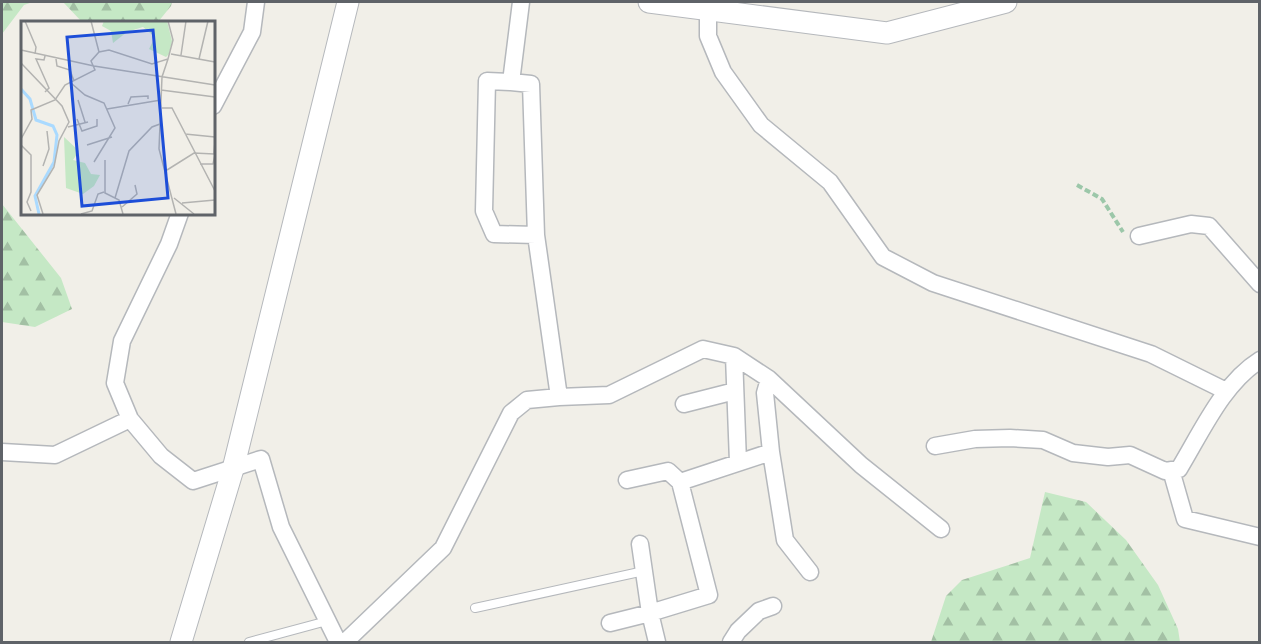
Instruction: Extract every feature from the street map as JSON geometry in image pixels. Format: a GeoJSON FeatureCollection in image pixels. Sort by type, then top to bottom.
{"type":"FeatureCollection","features":[{"type":"Feature","properties":{"kind":"street"},"geometry":{"type":"LineString","coordinates":[[214,104],[252,32],[256,2]]}},
{"type":"Feature","properties":{"kind":"street"},"geometry":{"type":"LineString","coordinates":[[181,642],[233,469],[348,2]]}},
{"type":"Feature","properties":{"kind":"street"},"geometry":{"type":"LineString","coordinates":[[511,82],[521,2]]}},
{"type":"Feature","properties":{"kind":"street"},"geometry":{"type":"LineString","coordinates":[[649,2],[887,33],[1006,2]]}},
{"type":"Feature","properties":{"kind":"street"},"geometry":{"type":"LineString","coordinates":[[708,9],[708,36],[723,72],[761,125],[831,182],[883,257],[933,284],[1151,354],[1226,391]]}},
{"type":"Feature","properties":{"kind":"street"},"geometry":{"type":"LineString","coordinates":[[536,235],[494,234],[484,211],[487,81],[531,84],[536,235],[559,397]]}},
{"type":"Feature","properties":{"kind":"street"},"geometry":{"type":"LineString","coordinates":[[180,214],[169,244],[122,341],[115,383],[130,419],[161,456],[193,481],[261,459],[281,527],[338,642]]}},
{"type":"Feature","properties":{"kind":"street"},"geometry":{"type":"LineString","coordinates":[[1139,236],[1191,224],[1209,226],[1260,284]]}},
{"type":"Feature","properties":{"kind":"street"},"geometry":{"type":"LineString","coordinates":[[345,642],[443,548],[511,413],[527,400],[609,395],[703,349],[734,357],[769,379],[861,465],[941,529]]}},
{"type":"Feature","properties":{"kind":"street"},"geometry":{"type":"LineString","coordinates":[[734,357],[738,462]]}},
{"type":"Feature","properties":{"kind":"street"},"geometry":{"type":"LineString","coordinates":[[934,446],[975,439],[1044,440],[1073,453],[1108,457],[1130,455],[1165,471],[1179,469],[1226,391],[1246,369],[1260,360]]}},
{"type":"Feature","properties":{"kind":"street"},"geometry":{"type":"LineString","coordinates":[[769,379],[765,393],[771,452],[785,540],[810,572]]}},
{"type":"Feature","properties":{"kind":"street"},"geometry":{"type":"LineString","coordinates":[[684,404],[735,391]]}},
{"type":"Feature","properties":{"kind":"street"},"geometry":{"type":"LineString","coordinates":[[2,452],[55,455],[130,419]]}},
{"type":"Feature","properties":{"kind":"street"},"geometry":{"type":"LineString","coordinates":[[680,482],[771,452]]}},
{"type":"Feature","properties":{"kind":"street"},"geometry":{"type":"LineString","coordinates":[[1171,470],[1185,519],[1260,537]]}},
{"type":"Feature","properties":{"kind":"street"},"geometry":{"type":"LineString","coordinates":[[610,623],[710,595],[680,482],[668,471],[627,480]]}},
{"type":"Feature","properties":{"kind":"street"},"geometry":{"type":"LineString","coordinates":[[640,544],[650,613],[657,642]]}},
{"type":"Feature","properties":{"kind":"street"},"geometry":{"type":"LineString","coordinates":[[731,642],[738,631],[759,611],[773,606]]}},
{"type":"Feature","properties":{"kind":"lane"},"geometry":{"type":"LineString","coordinates":[[475,608],[644,572]]}},
{"type":"Feature","properties":{"kind":"lane"},"geometry":{"type":"LineString","coordinates":[[249,642],[327,621]]}},
{"type":"Feature","properties":{"kind":"path"},"geometry":{"type":"LineString","coordinates":[[1077,185],[1102,199],[1124,232],[1139,236]]}},
{"type":"Feature","properties":{"kind":"green space"},"geometry":{"type":"Polygon","coordinates":[[[2,2],[33,2],[24,5],[2,34],[2,2]]]}},
{"type":"Feature","properties":{"kind":"green space"},"geometry":{"type":"Polygon","coordinates":[[[63,2],[172,2],[159,21],[81,21],[63,2]]]}},
{"type":"Feature","properties":{"kind":"green space"},"geometry":{"type":"Polygon","coordinates":[[[2,204],[61,278],[72,309],[35,327],[2,322],[2,204]]]}},
{"type":"Feature","properties":{"kind":"green space"},"geometry":{"type":"Polygon","coordinates":[[[1045,492],[1086,502],[1126,540],[1158,585],[1178,629],[1180,642],[931,642],[946,596],[962,580],[1030,558],[1045,492]]]}}]}
